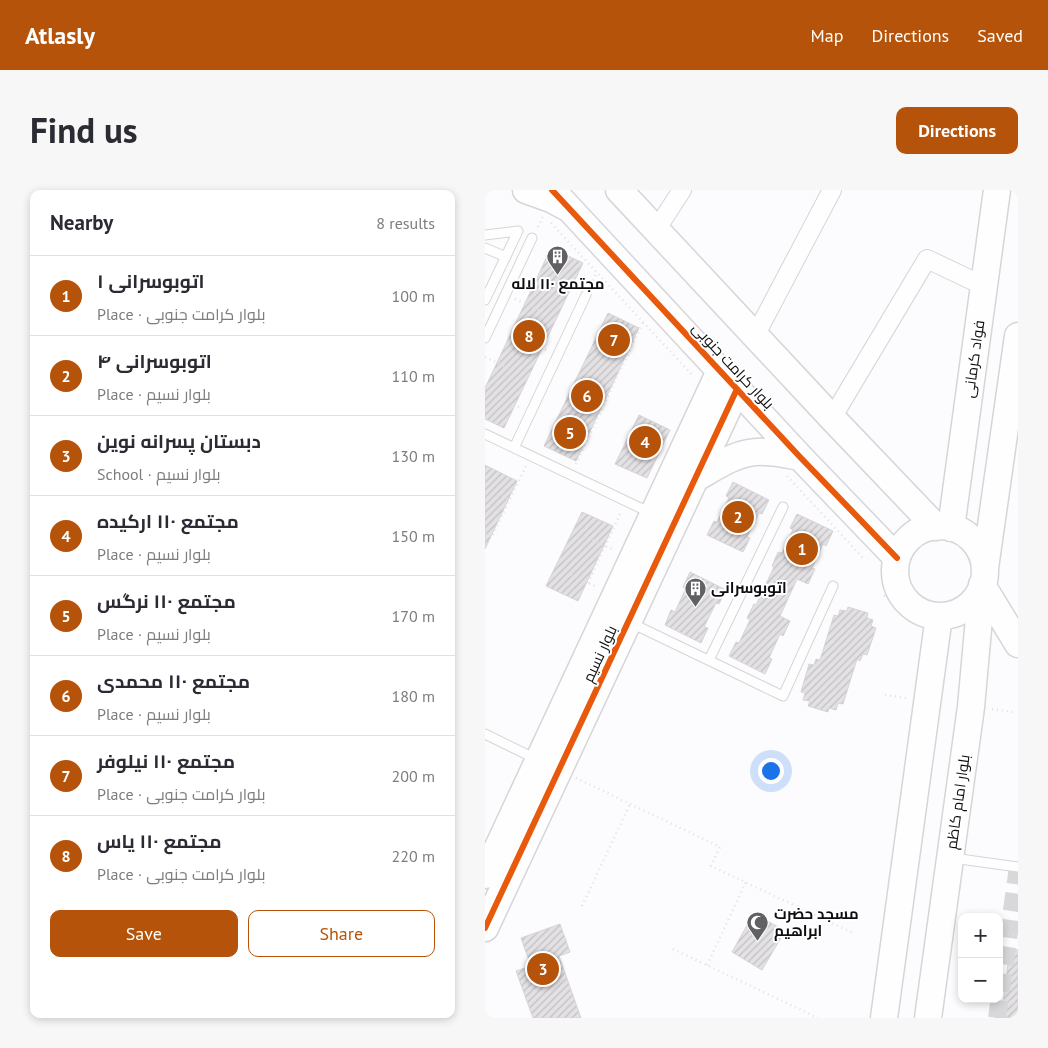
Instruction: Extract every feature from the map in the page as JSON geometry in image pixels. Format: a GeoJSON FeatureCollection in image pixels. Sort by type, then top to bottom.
{"type":"FeatureCollection","features":[{"type":"Feature","properties":{"kind":"street"},"geometry":{"type":"LineString","coordinates":[[526,190],[551,199],[560,199]]}},
{"type":"Feature","properties":{"kind":"street"},"geometry":{"type":"LineString","coordinates":[[619,190],[832,418],[944,527]]}},
{"type":"Feature","properties":{"kind":"street"},"geometry":{"type":"LineString","coordinates":[[656,230],[682,190]]}},
{"type":"Feature","properties":{"kind":"street"},"geometry":{"type":"LineString","coordinates":[[755,336],[832,190]]}},
{"type":"Feature","properties":{"kind":"street","name":"فواد کرمانی"},"geometry":{"type":"LineString","coordinates":[[944,527],[984,286],[997,190]]}},
{"type":"Feature","properties":{"kind":"street","name":"بلوار کرامت جنوبی"},"geometry":{"type":"LineString","coordinates":[[560,199],[800,457],[897,558]]}},
{"type":"Feature","properties":{"kind":"street"},"geometry":{"type":"LineString","coordinates":[[832,418],[927,259],[984,286]]}},
{"type":"Feature","properties":{"kind":"street"},"geometry":{"type":"LineString","coordinates":[[1018,336],[984,578],[978,594],[973,602],[965,608],[948,615],[929,614],[912,606],[898,591],[895,574],[895,566],[901,548],[916,533],[926,529],[944,527],[960,531],[969,536],[981,552],[984,561],[984,578],[1018,644]]}},
{"type":"Feature","properties":{"kind":"street","name":"بلوار نسیم"},"geometry":{"type":"LineString","coordinates":[[485,928],[549,765],[654,514],[697,448],[729,380]]}},
{"type":"Feature","properties":{"kind":"street","name":"بلوار نسیم"},"geometry":{"type":"LineString","coordinates":[[485,874],[549,765],[629,621],[695,478],[697,448]]}},
{"type":"Feature","properties":{"kind":"street"},"geometry":{"type":"LineString","coordinates":[[695,478],[727,460],[750,452],[800,457]]}},
{"type":"Feature","properties":{"kind":"street","name":"بلوار امام کاظم"},"geometry":{"type":"LineString","coordinates":[[928,1018],[971,707],[984,578]]}},
{"type":"Feature","properties":{"kind":"street"},"geometry":{"type":"LineString","coordinates":[[884,1018],[939,616]]}},
{"type":"Feature","properties":{"kind":"lane"},"geometry":{"type":"LineString","coordinates":[[485,234],[518,231],[485,300]]}},
{"type":"Feature","properties":{"kind":"lane"},"geometry":{"type":"LineString","coordinates":[[485,338],[532,238]]}},
{"type":"Feature","properties":{"kind":"lane"},"geometry":{"type":"LineString","coordinates":[[485,248],[505,257]]}},
{"type":"Feature","properties":{"kind":"lane"},"geometry":{"type":"LineString","coordinates":[[514,448],[587,295]]}},
{"type":"Feature","properties":{"kind":"lane"},"geometry":{"type":"LineString","coordinates":[[485,434],[654,514]]}},
{"type":"Feature","properties":{"kind":"lane"},"geometry":{"type":"LineString","coordinates":[[709,660],[783,507]]}},
{"type":"Feature","properties":{"kind":"lane"},"geometry":{"type":"LineString","coordinates":[[629,621],[783,696],[833,586]]}},
{"type":"Feature","properties":{"kind":"lane"},"geometry":{"type":"LineString","coordinates":[[485,734],[549,765]]}},
{"type":"Feature","properties":{"kind":"lane"},"geometry":{"type":"LineString","coordinates":[[950,857],[1018,867]]}},
{"type":"Feature","properties":{"kind":"path"},"geometry":{"type":"LineString","coordinates":[[555,280],[587,295]]}},
{"type":"Feature","properties":{"kind":"path"},"geometry":{"type":"LineString","coordinates":[[506,294],[541,311]]}},
{"type":"Feature","properties":{"kind":"path"},"geometry":{"type":"LineString","coordinates":[[571,475],[643,322]]}},
{"type":"Feature","properties":{"kind":"path"},"geometry":{"type":"LineString","coordinates":[[527,341],[558,355]]}},
{"type":"Feature","properties":{"kind":"path"},"geometry":{"type":"LineString","coordinates":[[612,344],[629,352]]}},
{"type":"Feature","properties":{"kind":"path"},"geometry":{"type":"LineString","coordinates":[[485,357],[513,370]]}},
{"type":"Feature","properties":{"kind":"path"},"geometry":{"type":"LineString","coordinates":[[598,374],[615,382]]}},
{"type":"Feature","properties":{"kind":"path"},"geometry":{"type":"LineString","coordinates":[[500,398],[531,412]]}},
{"type":"Feature","properties":{"kind":"path"},"geometry":{"type":"LineString","coordinates":[[587,398],[603,406]]}},
{"type":"Feature","properties":{"kind":"path"},"geometry":{"type":"LineString","coordinates":[[569,435],[586,443]]}},
{"type":"Feature","properties":{"kind":"path"},"geometry":{"type":"LineString","coordinates":[[643,446],[660,455]]}},
{"type":"Feature","properties":{"kind":"path"},"geometry":{"type":"LineString","coordinates":[[485,534],[492,537],[530,456]]}},
{"type":"Feature","properties":{"kind":"path"},"geometry":{"type":"LineString","coordinates":[[493,492],[510,500]]}},
{"type":"Feature","properties":{"kind":"path"},"geometry":{"type":"LineString","coordinates":[[588,583],[626,501]]}},
{"type":"Feature","properties":{"kind":"path"},"geometry":{"type":"LineString","coordinates":[[589,538],[615,550]]}},
{"type":"Feature","properties":{"kind":"path"},"geometry":{"type":"LineString","coordinates":[[571,575],[598,588]]}},
{"type":"Feature","properties":{"kind":"path"},"geometry":{"type":"LineString","coordinates":[[549,765],[720,847],[711,866],[853,933]]}},
{"type":"Feature","properties":{"kind":"path"},"geometry":{"type":"LineString","coordinates":[[582,906],[630,804]]}},
{"type":"Feature","properties":{"kind":"path"},"geometry":{"type":"LineString","coordinates":[[707,965],[747,882]]}},
{"type":"Feature","properties":{"kind":"path"},"geometry":{"type":"LineString","coordinates":[[1009,934],[1018,935]]}},
{"type":"Feature","properties":{"kind":"path"},"geometry":{"type":"LineString","coordinates":[[673,949],[818,1018]]}},
{"type":"Feature","properties":{"kind":"path"},"geometry":{"type":"LineString","coordinates":[[1003,1001],[1018,1003]]}},
{"type":"Feature","properties":{"kind":"building"},"geometry":{"type":"Polygon","coordinates":[[[551,248],[583,263],[504,428],[485,419],[485,388],[551,248]]]}},
{"type":"Feature","properties":{"kind":"building"},"geometry":{"type":"Polygon","coordinates":[[[608,313],[639,328],[576,461],[544,446],[608,313]]]}},
{"type":"Feature","properties":{"kind":"building"},"geometry":{"type":"Polygon","coordinates":[[[639,415],[670,430],[647,478],[615,464],[639,415]]]}},
{"type":"Feature","properties":{"kind":"building"},"geometry":{"type":"Polygon","coordinates":[[[485,465],[517,481],[485,549],[485,465]]]}},
{"type":"Feature","properties":{"kind":"building"},"geometry":{"type":"Polygon","coordinates":[[[733,482],[769,500],[762,514],[759,513],[747,537],[750,538],[743,552],[707,535],[714,521],[717,522],[729,498],[726,496],[733,482]]]}},
{"type":"Feature","properties":{"kind":"building"},"geometry":{"type":"Polygon","coordinates":[[[582,512],[613,526],[578,601],[546,586],[582,512]]]}},
{"type":"Feature","properties":{"kind":"building"},"geometry":{"type":"Polygon","coordinates":[[[797,514],[833,531],[826,546],[823,544],[812,568],[815,569],[808,584],[797,579],[780,616],[790,621],[783,636],[780,634],[769,658],[772,659],[765,674],[729,656],[736,642],[739,643],[750,620],[747,618],[754,604],[756,605],[774,567],[772,566],[778,552],[782,553],[793,530],[790,528],[797,514]]]}},
{"type":"Feature","properties":{"kind":"building","name":"اتوبوسرانی"},"geometry":{"type":"Polygon","coordinates":[[[690,572],[726,590],[719,604],[716,603],[704,627],[708,628],[701,643],[665,625],[671,610],[675,612],[686,588],[683,587],[690,572]]]}},
{"type":"Feature","properties":{"kind":"building"},"geometry":{"type":"Polygon","coordinates":[[[848,607],[868,613],[867,618],[873,620],[871,626],[876,628],[867,655],[863,654],[860,661],[857,659],[843,704],[838,703],[836,710],[829,708],[828,712],[808,706],[810,701],[803,700],[805,693],[801,692],[809,664],[814,665],[816,659],[820,660],[834,615],[838,616],[840,610],[847,611],[848,607]]]}},
{"type":"Feature","properties":{"kind":"building","name":"مسجد حضرت ابراهیم"},"geometry":{"type":"Polygon","coordinates":[[[754,913],[785,931],[762,970],[732,952],[754,913]]]}},
{"type":"Feature","properties":{"kind":"building"},"geometry":{"type":"Polygon","coordinates":[[[560,924],[570,952],[559,956],[581,1018],[533,1018],[516,971],[531,966],[521,938],[560,924]]]}},
{"type":"Feature","properties":{"kind":"building"},"geometry":{"type":"Polygon","coordinates":[[[1010,949],[1018,950],[1018,1018],[1001,1018],[1010,949]]]}},
{"type":"Feature","properties":{"kind":"tunnel"},"geometry":{"type":"LineString","coordinates":[[997,1018],[1018,867]]}},
{"type":"Feature","properties":{"kind":"cycle path"},"geometry":{"type":"LineString","coordinates":[[552,190],[800,457],[897,558]]}},
{"type":"Feature","properties":{"kind":"cycle path"},"geometry":{"type":"LineString","coordinates":[[485,928],[737,389]]}},
{"type":"Feature","properties":{"kind":"place","name":"مجتمع ۱۱۰ لاله"},"geometry":{"type":"Point","coordinates":[558,275]}},
{"type":"Feature","properties":{"kind":"place","name":"مجتمع ۱۱۰ یاس"},"geometry":{"type":"Point","coordinates":[529,336]}},
{"type":"Feature","properties":{"kind":"place","name":"مجتمع ۱۱۰ نیلوفر"},"geometry":{"type":"Point","coordinates":[614,340]}},
{"type":"Feature","properties":{"kind":"place","name":"مجتمع ۱۱۰ محمدی"},"geometry":{"type":"Point","coordinates":[587,396]}},
{"type":"Feature","properties":{"kind":"place","name":"مجتمع ۱۱۰ نرگس"},"geometry":{"type":"Point","coordinates":[570,433]}},
{"type":"Feature","properties":{"kind":"place","name":"مجتمع ۱۱۰ ارکیده"},"geometry":{"type":"Point","coordinates":[645,442]}},
{"type":"Feature","properties":{"kind":"place","name":"اتوبوسرانی ۴"},"geometry":{"type":"Point","coordinates":[738,517]}},
{"type":"Feature","properties":{"kind":"place","name":"اتوبوسرانی ۱"},"geometry":{"type":"Point","coordinates":[802,549]}},
{"type":"Feature","properties":{"kind":"place","name":"اتوبوسرانی"},"geometry":{"type":"Point","coordinates":[695,607]}},
{"type":"Feature","properties":{"kind":"place","name":"مسجد حضرت ابراهیم"},"geometry":{"type":"Point","coordinates":[758,942]}},
{"type":"Feature","properties":{"kind":"place","name":"دبستان پسرانه نوین"},"geometry":{"type":"Point","coordinates":[543,969]}}]}
